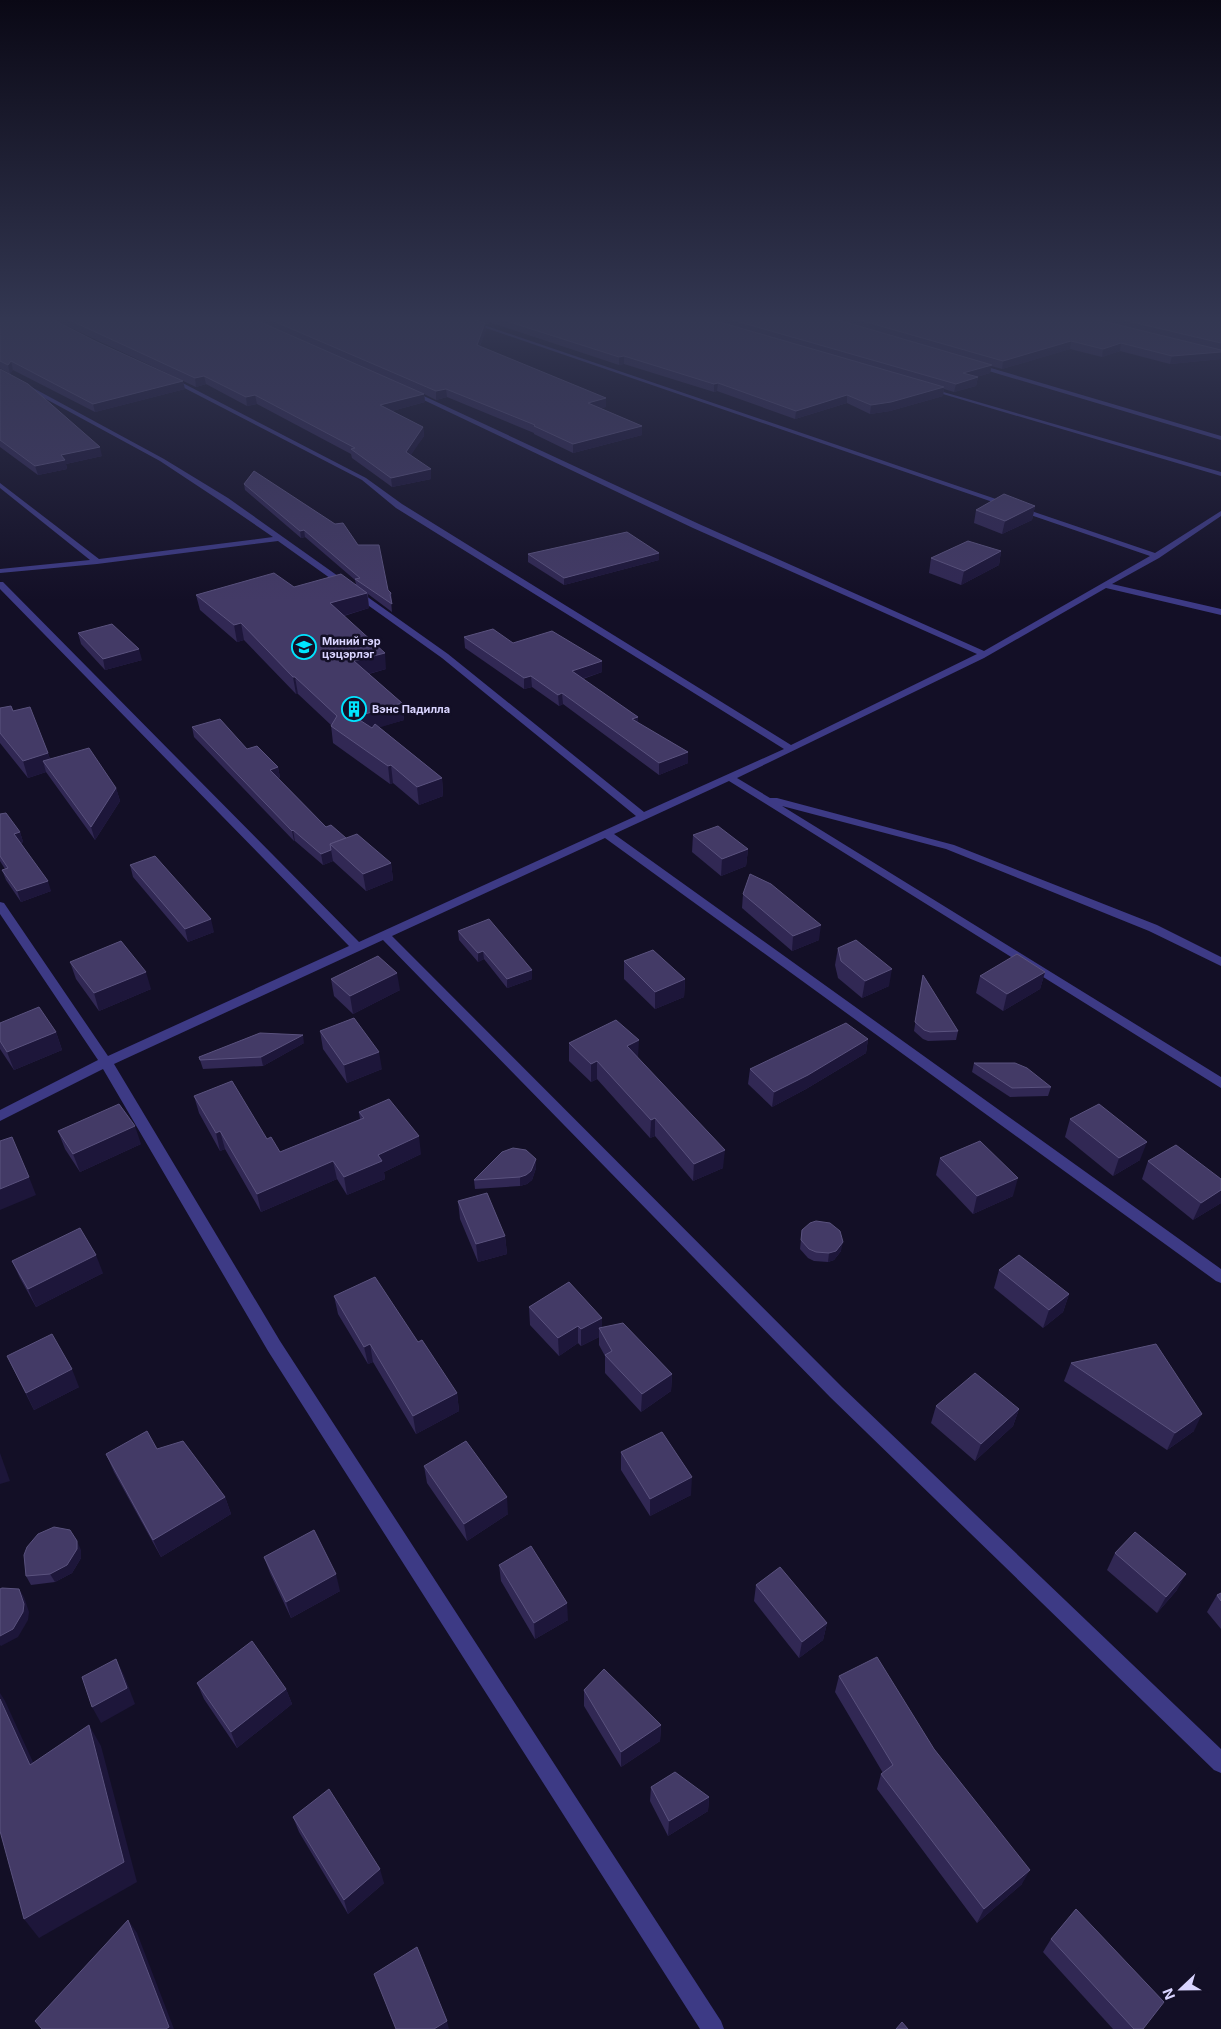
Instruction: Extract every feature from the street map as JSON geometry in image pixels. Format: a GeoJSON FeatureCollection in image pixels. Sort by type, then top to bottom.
{"type":"FeatureCollection","features":[{"type":"Feature","properties":{"kind":"street"},"geometry":{"type":"LineString","coordinates":[[73,412],[162,460],[225,500],[277,539],[445,656],[643,816]]}},
{"type":"Feature","properties":{"kind":"street"},"geometry":{"type":"LineString","coordinates":[[236,412],[364,479],[398,506],[791,749]]}},
{"type":"Feature","properties":{"kind":"street"},"geometry":{"type":"LineString","coordinates":[[452,412],[696,526],[984,654]]}},
{"type":"Feature","properties":{"kind":"street"},"geometry":{"type":"LineString","coordinates":[[735,412],[1156,556]]}},
{"type":"Feature","properties":{"kind":"street"},"geometry":{"type":"LineString","coordinates":[[1010,412],[1221,474]]}},
{"type":"Feature","properties":{"kind":"street"},"geometry":{"type":"LineString","coordinates":[[1132,412],[1221,438]]}},
{"type":"Feature","properties":{"kind":"street"},"geometry":{"type":"LineString","coordinates":[[0,485],[97,562]]}},
{"type":"Feature","properties":{"kind":"street"},"geometry":{"type":"LineString","coordinates":[[0,1116],[106,1062],[791,749],[984,654],[1156,556],[1221,512]]}},
{"type":"Feature","properties":{"kind":"street"},"geometry":{"type":"LineString","coordinates":[[0,571],[97,562],[277,539]]}},
{"type":"Feature","properties":{"kind":"street"},"geometry":{"type":"LineString","coordinates":[[0,584],[358,948]]}},
{"type":"Feature","properties":{"kind":"street"},"geometry":{"type":"LineString","coordinates":[[1104,585],[1221,612]]}},
{"type":"Feature","properties":{"kind":"street"},"geometry":{"type":"LineString","coordinates":[[729,776],[1221,1083]]}},
{"type":"Feature","properties":{"kind":"street"},"geometry":{"type":"LineString","coordinates":[[761,796],[950,847],[1153,928],[1221,962]]}},
{"type":"Feature","properties":{"kind":"street"},"geometry":{"type":"LineString","coordinates":[[605,833],[1221,1277]]}},
{"type":"Feature","properties":{"kind":"street"},"geometry":{"type":"LineString","coordinates":[[0,905],[106,1062],[274,1346],[713,2029]]}},
{"type":"Feature","properties":{"kind":"street"},"geometry":{"type":"LineString","coordinates":[[385,936],[836,1392],[1221,1762]]}},
{"type":"Feature","properties":{"kind":"building"},"geometry":{"type":"Polygon","coordinates":[[[0,412],[60,412],[100,447],[61,455],[65,460],[35,466],[0,440],[0,412]]]}},
{"type":"Feature","properties":{"kind":"building"},"geometry":{"type":"Polygon","coordinates":[[[286,412],[393,412],[423,427],[406,452],[431,469],[391,478],[351,449],[355,448],[286,412]]]}},
{"type":"Feature","properties":{"kind":"building"},"geometry":{"type":"Polygon","coordinates":[[[502,412],[608,412],[642,426],[573,444],[535,425],[502,412]]]}},
{"type":"Feature","properties":{"kind":"building"},"geometry":{"type":"Polygon","coordinates":[[[254,471],[335,524],[343,523],[358,545],[379,545],[392,604],[355,579],[360,578],[304,530],[300,531],[244,484],[254,471]]]}},
{"type":"Feature","properties":{"kind":"building"},"geometry":{"type":"Polygon","coordinates":[[[1004,494],[1035,506],[1005,521],[976,510],[1004,494]]]}},
{"type":"Feature","properties":{"kind":"building"},"geometry":{"type":"Polygon","coordinates":[[[627,532],[659,553],[564,578],[528,554],[627,532]]]}},
{"type":"Feature","properties":{"kind":"building"},"geometry":{"type":"Polygon","coordinates":[[[968,541],[1001,551],[964,571],[931,558],[968,541]]]}},
{"type":"Feature","properties":{"kind":"building"},"geometry":{"type":"Polygon","coordinates":[[[274,573],[294,587],[341,574],[367,593],[330,603],[385,653],[354,661],[402,703],[355,717],[372,728],[375,724],[442,778],[417,787],[391,765],[388,766],[331,726],[337,716],[293,677],[241,623],[234,625],[196,595],[274,573]]]}},
{"type":"Feature","properties":{"kind":"building"},"geometry":{"type":"Polygon","coordinates":[[[112,624],[139,649],[103,659],[78,633],[112,624]]]}},
{"type":"Feature","properties":{"kind":"building"},"geometry":{"type":"Polygon","coordinates":[[[493,629],[513,643],[552,631],[602,661],[572,671],[638,717],[632,719],[688,752],[659,763],[562,693],[558,695],[531,676],[524,678],[464,637],[493,629]]]}},
{"type":"Feature","properties":{"kind":"building"},"geometry":{"type":"Polygon","coordinates":[[[11,706],[13,711],[30,707],[48,753],[23,761],[0,733],[0,708],[11,706]]]}},
{"type":"Feature","properties":{"kind":"building"},"geometry":{"type":"Polygon","coordinates":[[[220,719],[247,749],[257,746],[278,767],[270,770],[326,827],[331,825],[346,838],[330,844],[331,850],[321,854],[292,831],[192,727],[220,719]]]}},
{"type":"Feature","properties":{"kind":"building"},"geometry":{"type":"Polygon","coordinates":[[[89,748],[116,788],[91,827],[43,761],[89,748]]]}},
{"type":"Feature","properties":{"kind":"building"},"geometry":{"type":"Polygon","coordinates":[[[6,813],[20,832],[14,834],[48,881],[17,891],[2,870],[8,868],[0,856],[0,814],[6,813]]]}},
{"type":"Feature","properties":{"kind":"building"},"geometry":{"type":"Polygon","coordinates":[[[718,826],[748,849],[722,859],[693,835],[718,826]]]}},
{"type":"Feature","properties":{"kind":"building"},"geometry":{"type":"Polygon","coordinates":[[[357,834],[391,863],[363,874],[330,844],[357,834]]]}},
{"type":"Feature","properties":{"kind":"building"},"geometry":{"type":"Polygon","coordinates":[[[155,856],[211,919],[185,929],[130,865],[155,856]]]}},
{"type":"Feature","properties":{"kind":"building"},"geometry":{"type":"Polygon","coordinates":[[[750,874],[771,884],[821,925],[793,936],[743,894],[750,874]]]}},
{"type":"Feature","properties":{"kind":"building"},"geometry":{"type":"Polygon","coordinates":[[[489,919],[532,970],[507,979],[483,951],[478,953],[458,931],[489,919]]]}},
{"type":"Feature","properties":{"kind":"building"},"geometry":{"type":"Polygon","coordinates":[[[856,940],[892,969],[865,981],[841,961],[838,948],[856,940]]]}},
{"type":"Feature","properties":{"kind":"building"},"geometry":{"type":"Polygon","coordinates":[[[121,941],[146,972],[94,993],[70,962],[121,941]]]}},
{"type":"Feature","properties":{"kind":"building"},"geometry":{"type":"Polygon","coordinates":[[[653,950],[685,979],[655,992],[624,961],[653,950]]]}},
{"type":"Feature","properties":{"kind":"building"},"geometry":{"type":"Polygon","coordinates":[[[1017,954],[1045,972],[1007,994],[980,976],[1017,954]]]}},
{"type":"Feature","properties":{"kind":"building"},"geometry":{"type":"Polygon","coordinates":[[[378,956],[397,973],[350,996],[331,979],[378,956]]]}},
{"type":"Feature","properties":{"kind":"building"},"geometry":{"type":"Polygon","coordinates":[[[923,975],[958,1031],[930,1032],[924,1030],[915,1022],[923,975]]]}},
{"type":"Feature","properties":{"kind":"building"},"geometry":{"type":"Polygon","coordinates":[[[39,1007],[56,1032],[7,1052],[0,1041],[0,1023],[39,1007]]]}},
{"type":"Feature","properties":{"kind":"building"},"geometry":{"type":"Polygon","coordinates":[[[354,1018],[379,1052],[344,1065],[320,1031],[354,1018]]]}},
{"type":"Feature","properties":{"kind":"building"},"geometry":{"type":"Polygon","coordinates":[[[616,1020],[639,1040],[627,1046],[725,1150],[694,1164],[655,1118],[651,1120],[597,1061],[591,1064],[569,1043],[616,1020]]]}},
{"type":"Feature","properties":{"kind":"building"},"geometry":{"type":"Polygon","coordinates":[[[846,1023],[868,1039],[808,1075],[774,1092],[750,1069],[846,1023]]]}},
{"type":"Feature","properties":{"kind":"building"},"geometry":{"type":"Polygon","coordinates":[[[260,1033],[303,1035],[261,1057],[200,1060],[199,1057],[260,1033]]]}},
{"type":"Feature","properties":{"kind":"building"},"geometry":{"type":"Polygon","coordinates":[[[974,1063],[1015,1063],[1027,1068],[1051,1087],[1012,1088],[974,1063]]]}},
{"type":"Feature","properties":{"kind":"building"},"geometry":{"type":"Polygon","coordinates":[[[232,1081],[267,1139],[271,1137],[280,1152],[364,1118],[359,1112],[389,1099],[419,1136],[378,1155],[382,1161],[344,1177],[333,1161],[257,1194],[220,1131],[216,1133],[194,1096],[232,1081]]]}},
{"type":"Feature","properties":{"kind":"building"},"geometry":{"type":"Polygon","coordinates":[[[119,1104],[135,1126],[73,1154],[58,1131],[119,1104]]]}},
{"type":"Feature","properties":{"kind":"building"},"geometry":{"type":"Polygon","coordinates":[[[1099,1104],[1147,1142],[1119,1158],[1070,1119],[1099,1104]]]}},
{"type":"Feature","properties":{"kind":"building"},"geometry":{"type":"Polygon","coordinates":[[[12,1137],[29,1177],[0,1189],[0,1141],[12,1137]]]}},
{"type":"Feature","properties":{"kind":"building"},"geometry":{"type":"Polygon","coordinates":[[[980,1141],[1018,1178],[977,1196],[940,1158],[980,1141]]]}},
{"type":"Feature","properties":{"kind":"building"},"geometry":{"type":"Polygon","coordinates":[[[1176,1145],[1221,1179],[1221,1190],[1201,1203],[1148,1161],[1176,1145]]]}},
{"type":"Feature","properties":{"kind":"building"},"geometry":{"type":"Polygon","coordinates":[[[513,1148],[526,1150],[536,1159],[531,1171],[520,1177],[474,1180],[502,1152],[513,1148]]]}},
{"type":"Feature","properties":{"kind":"building"},"geometry":{"type":"Polygon","coordinates":[[[487,1193],[505,1236],[476,1244],[458,1201],[487,1193]]]}},
{"type":"Feature","properties":{"kind":"building"},"geometry":{"type":"Polygon","coordinates":[[[816,1221],[830,1223],[840,1231],[843,1242],[836,1251],[829,1253],[816,1252],[809,1249],[801,1240],[802,1230],[810,1223],[816,1221]]]}},
{"type":"Feature","properties":{"kind":"building"},"geometry":{"type":"Polygon","coordinates":[[[80,1228],[96,1255],[28,1289],[12,1261],[80,1228]]]}},
{"type":"Feature","properties":{"kind":"building"},"geometry":{"type":"Polygon","coordinates":[[[1019,1255],[1069,1294],[1049,1310],[999,1270],[1019,1255]]]}},
{"type":"Feature","properties":{"kind":"building"},"geometry":{"type":"Polygon","coordinates":[[[375,1277],[418,1342],[422,1340],[457,1393],[413,1416],[370,1344],[364,1347],[334,1296],[375,1277]]]}},
{"type":"Feature","properties":{"kind":"building"},"geometry":{"type":"Polygon","coordinates":[[[569,1282],[602,1318],[581,1329],[578,1326],[558,1338],[529,1307],[569,1282]]]}},
{"type":"Feature","properties":{"kind":"building"},"geometry":{"type":"Polygon","coordinates":[[[623,1323],[672,1374],[642,1394],[605,1355],[612,1351],[599,1328],[623,1323]]]}},
{"type":"Feature","properties":{"kind":"building"},"geometry":{"type":"Polygon","coordinates":[[[52,1334],[72,1369],[26,1393],[7,1356],[52,1334]]]}},
{"type":"Feature","properties":{"kind":"building"},"geometry":{"type":"Polygon","coordinates":[[[1156,1344],[1202,1414],[1175,1433],[1071,1363],[1156,1344]]]}},
{"type":"Feature","properties":{"kind":"building"},"geometry":{"type":"Polygon","coordinates":[[[975,1373],[1019,1409],[981,1444],[936,1406],[975,1373]]]}},
{"type":"Feature","properties":{"kind":"building"},"geometry":{"type":"Polygon","coordinates":[[[147,1431],[157,1449],[183,1441],[225,1497],[153,1540],[106,1454],[147,1431]]]}},
{"type":"Feature","properties":{"kind":"building"},"geometry":{"type":"Polygon","coordinates":[[[662,1432],[692,1477],[650,1499],[621,1452],[662,1432]]]}},
{"type":"Feature","properties":{"kind":"building"},"geometry":{"type":"Polygon","coordinates":[[[466,1441],[507,1497],[464,1524],[424,1466],[466,1441]]]}},
{"type":"Feature","properties":{"kind":"building"},"geometry":{"type":"Polygon","coordinates":[[[54,1527],[70,1530],[77,1541],[77,1549],[67,1565],[50,1574],[26,1576],[24,1555],[27,1547],[38,1534],[54,1527]]]}},
{"type":"Feature","properties":{"kind":"building"},"geometry":{"type":"Polygon","coordinates":[[[314,1530],[336,1574],[286,1602],[264,1557],[314,1530]]]}},
{"type":"Feature","properties":{"kind":"building"},"geometry":{"type":"Polygon","coordinates":[[[1135,1532],[1186,1574],[1166,1597],[1115,1553],[1135,1532]]]}},
{"type":"Feature","properties":{"kind":"building"},"geometry":{"type":"Polygon","coordinates":[[[531,1546],[567,1603],[534,1623],[499,1565],[531,1546]]]}},
{"type":"Feature","properties":{"kind":"building"},"geometry":{"type":"Polygon","coordinates":[[[780,1567],[827,1623],[802,1642],[756,1585],[780,1567]]]}},
{"type":"Feature","properties":{"kind":"building"},"geometry":{"type":"Polygon","coordinates":[[[0,1589],[19,1589],[24,1604],[23,1612],[13,1629],[0,1636],[0,1589]]]}},
{"type":"Feature","properties":{"kind":"building"},"geometry":{"type":"Polygon","coordinates":[[[1221,1593],[1221,1601],[1217,1595],[1221,1593]]]}},
{"type":"Feature","properties":{"kind":"building"},"geometry":{"type":"Polygon","coordinates":[[[252,1641],[286,1689],[231,1732],[197,1683],[252,1641]]]}},
{"type":"Feature","properties":{"kind":"building"},"geometry":{"type":"Polygon","coordinates":[[[877,1657],[934,1749],[1030,1870],[984,1909],[881,1774],[893,1765],[839,1676],[877,1657]]]}},
{"type":"Feature","properties":{"kind":"building"},"geometry":{"type":"Polygon","coordinates":[[[116,1659],[127,1688],[92,1707],[82,1677],[116,1659]]]}},
{"type":"Feature","properties":{"kind":"building"},"geometry":{"type":"Polygon","coordinates":[[[604,1669],[661,1725],[621,1752],[584,1690],[604,1669]]]}},
{"type":"Feature","properties":{"kind":"building"},"geometry":{"type":"Polygon","coordinates":[[[0,1699],[30,1765],[89,1725],[124,1862],[24,1919],[0,1831],[0,1699]]]}},
{"type":"Feature","properties":{"kind":"building"},"geometry":{"type":"Polygon","coordinates":[[[675,1772],[709,1797],[669,1821],[651,1787],[675,1772]]]}},
{"type":"Feature","properties":{"kind":"building"},"geometry":{"type":"Polygon","coordinates":[[[329,1789],[380,1869],[344,1900],[293,1817],[329,1789]]]}},
{"type":"Feature","properties":{"kind":"building"},"geometry":{"type":"Polygon","coordinates":[[[1076,1909],[1164,2002],[1143,2029],[1134,2029],[1051,1939],[1076,1909]]]}},
{"type":"Feature","properties":{"kind":"building"},"geometry":{"type":"Polygon","coordinates":[[[128,1920],[169,2027],[166,2029],[42,2029],[35,2021],[128,1920]]]}},
{"type":"Feature","properties":{"kind":"building"},"geometry":{"type":"Polygon","coordinates":[[[417,1947],[447,2021],[434,2029],[396,2029],[374,1974],[417,1947]]]}},
{"type":"Feature","properties":{"kind":"building"},"geometry":{"type":"Polygon","coordinates":[[[902,2022],[908,2029],[896,2029],[902,2022]]]}},
{"type":"Feature","properties":{"kind":"place","name":"Миний гэр цэцэрлэг"},"geometry":{"type":"Point","coordinates":[304,647]}},
{"type":"Feature","properties":{"kind":"place","name":"Вэнс Падилла"},"geometry":{"type":"Point","coordinates":[354,709]}}]}
